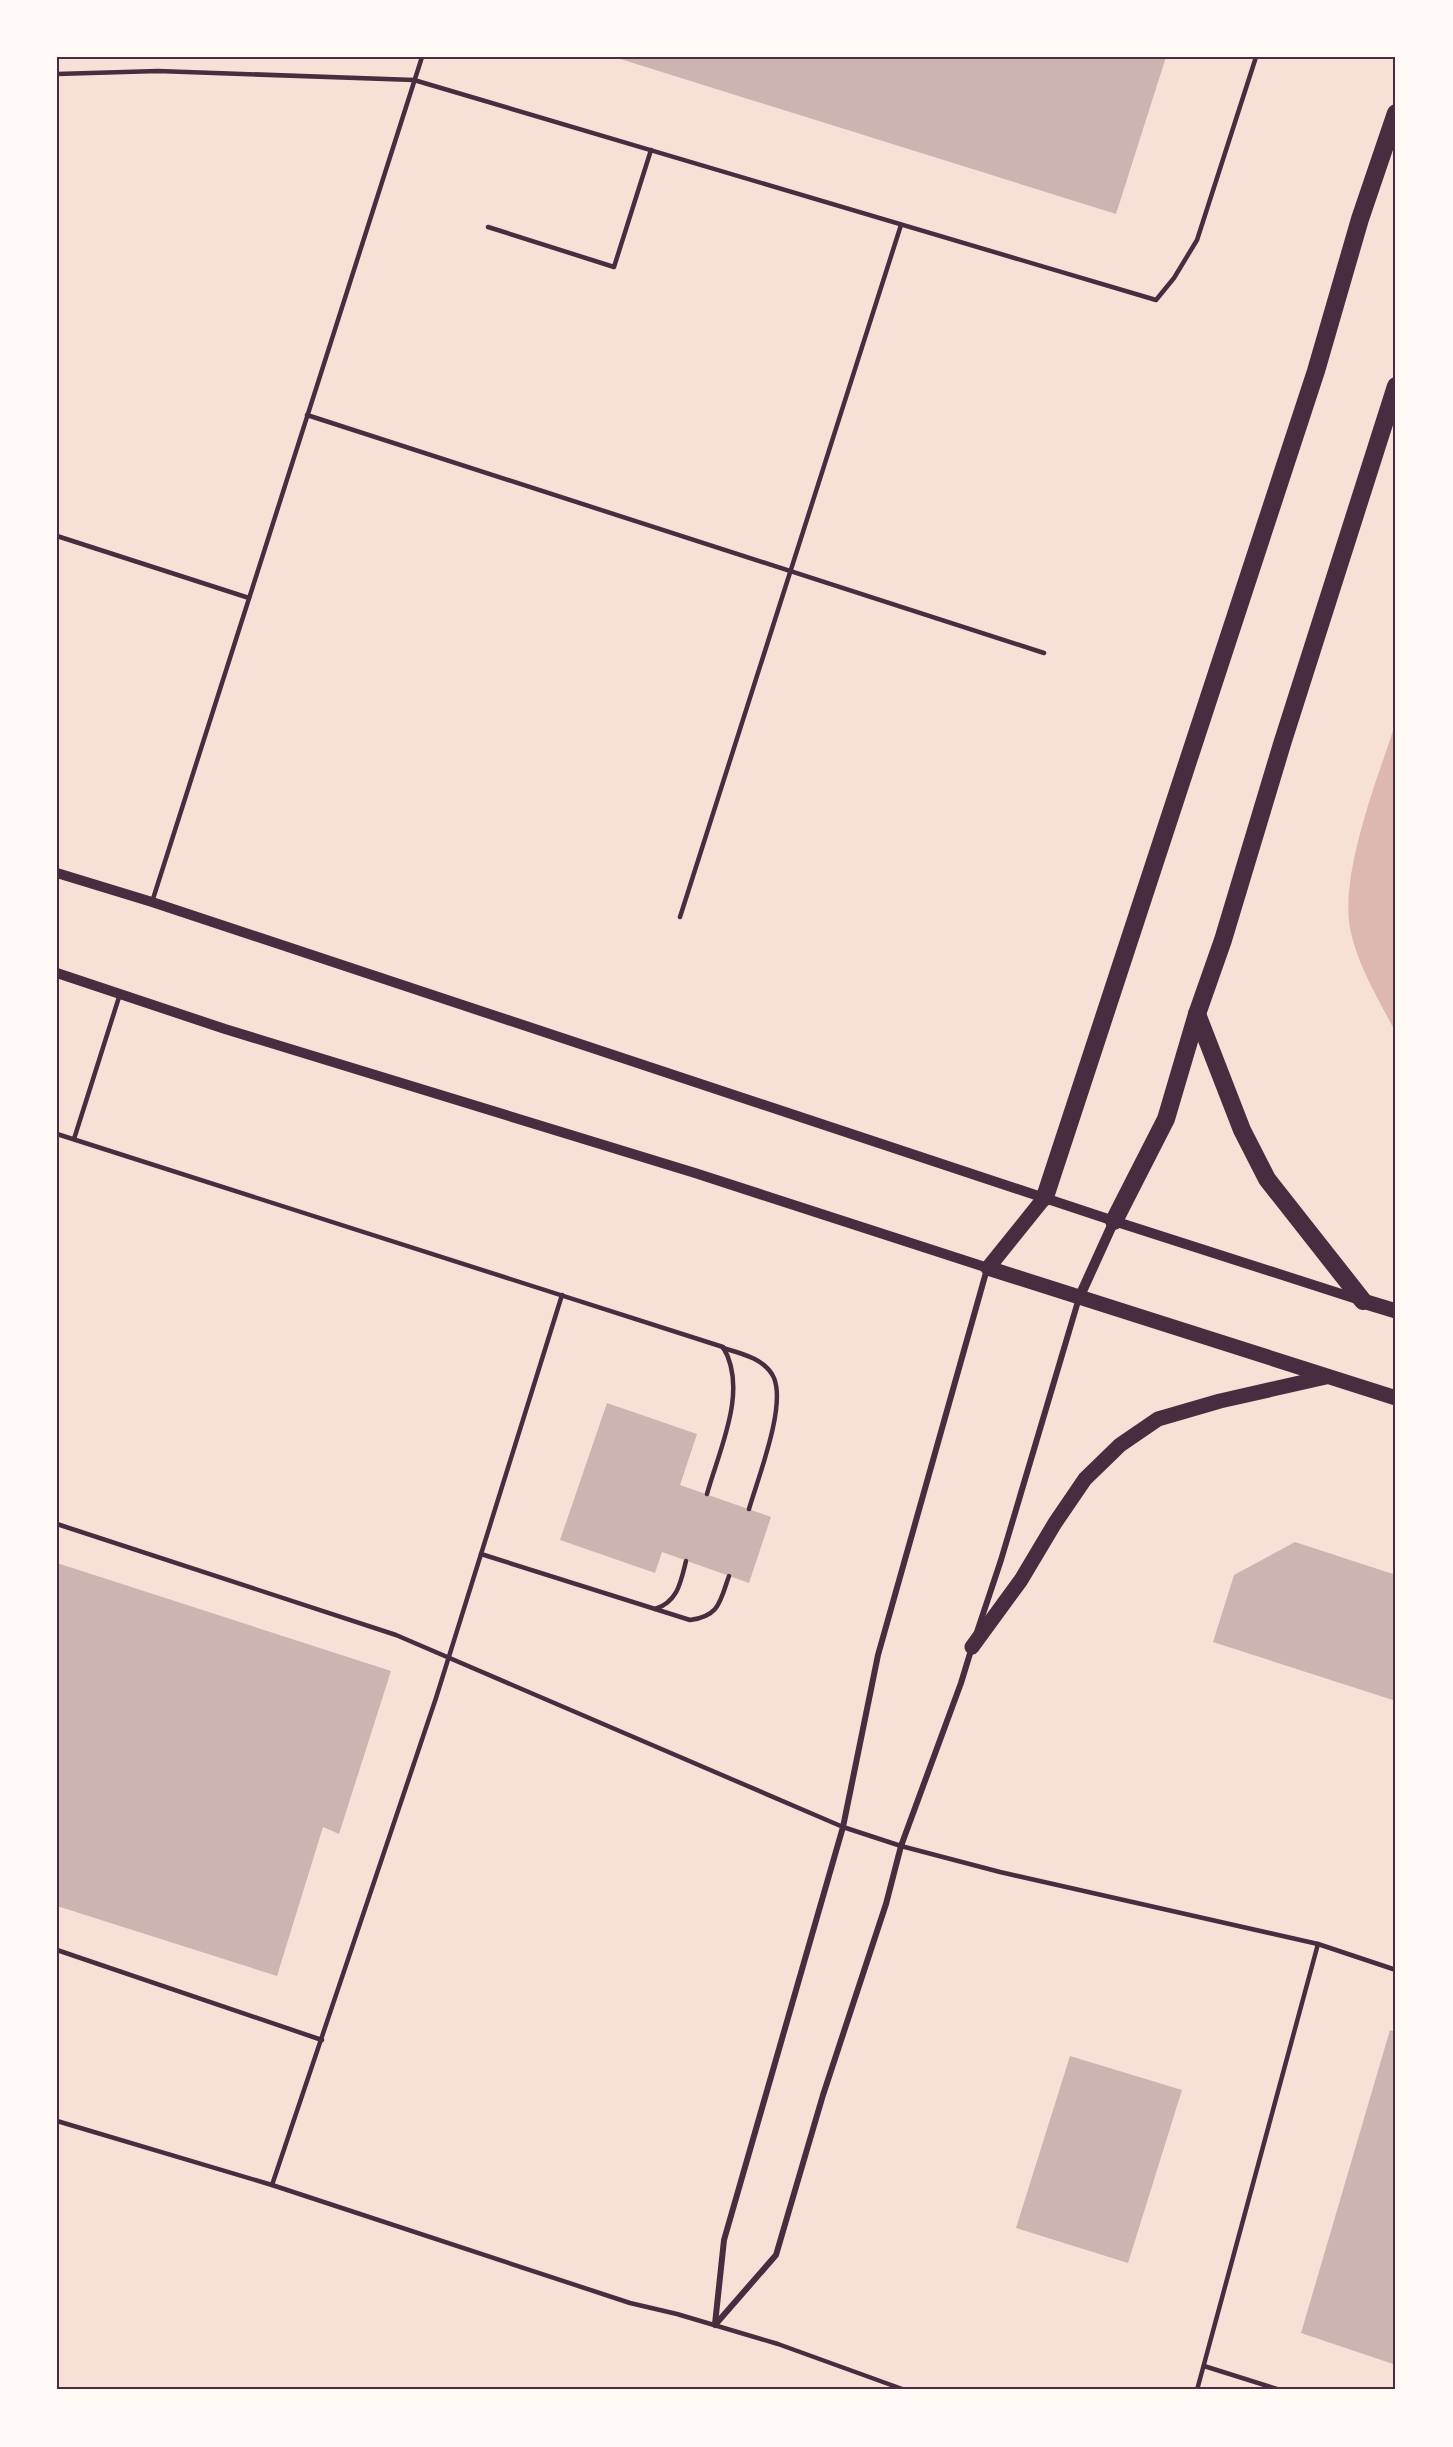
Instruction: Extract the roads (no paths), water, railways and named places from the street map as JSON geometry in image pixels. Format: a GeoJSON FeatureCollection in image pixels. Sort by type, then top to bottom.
{"type":"FeatureCollection","features":[{"type":"Feature","properties":{"kind":"highway"},"geometry":{"type":"LineString","coordinates":[[1045,1197],[1316,371],[1360,219],[1396,113]]}},
{"type":"Feature","properties":{"kind":"highway"},"geometry":{"type":"LineString","coordinates":[[1114,1221],[1166,1119],[1197,1014],[1396,387]]}},
{"type":"Feature","properties":{"kind":"highway"},"geometry":{"type":"LineString","coordinates":[[1197,1014],[1242,1130],[1267,1179],[1363,1301]]}},
{"type":"Feature","properties":{"kind":"main road"},"geometry":{"type":"LineString","coordinates":[[1045,1197],[988,1268],[1396,1398]]}},
{"type":"Feature","properties":{"kind":"main road"},"geometry":{"type":"LineString","coordinates":[[1363,1301],[1396,1311]]}},
{"type":"Feature","properties":{"kind":"main road"},"geometry":{"type":"LineString","coordinates":[[972,1647],[1021,1580],[1085,1479],[1120,1445],[1158,1419],[1220,1401],[1330,1377]]}},
{"type":"Feature","properties":{"kind":"street"},"geometry":{"type":"LineString","coordinates":[[57,873],[152,902],[1114,1221],[1363,1301]]}},
{"type":"Feature","properties":{"kind":"street"},"geometry":{"type":"LineString","coordinates":[[57,973],[236,1032],[695,1173],[988,1268],[878,1655],[843,1827],[724,2240],[715,2325]]}},
{"type":"Feature","properties":{"kind":"street"},"geometry":{"type":"LineString","coordinates":[[715,2325],[776,2255],[823,2095],[886,1904],[901,1846],[961,1683],[1001,1560],[1079,1298],[1114,1221]]}},
{"type":"Feature","properties":{"kind":"lane"},"geometry":{"type":"LineString","coordinates":[[152,902],[422,57]]}},
{"type":"Feature","properties":{"kind":"lane"},"geometry":{"type":"LineString","coordinates":[[57,74],[158,71],[414,80],[1156,300],[1197,240],[1256,57]]}},
{"type":"Feature","properties":{"kind":"lane"},"geometry":{"type":"LineString","coordinates":[[488,227],[614,267],[651,150]]}},
{"type":"Feature","properties":{"kind":"lane"},"geometry":{"type":"LineString","coordinates":[[680,917],[901,225]]}},
{"type":"Feature","properties":{"kind":"lane"},"geometry":{"type":"LineString","coordinates":[[307,415],[1044,652]]}},
{"type":"Feature","properties":{"kind":"lane"},"geometry":{"type":"LineString","coordinates":[[57,536],[249,598]]}},
{"type":"Feature","properties":{"kind":"lane"},"geometry":{"type":"LineString","coordinates":[[74,1139],[120,994]]}},
{"type":"Feature","properties":{"kind":"lane"},"geometry":{"type":"LineString","coordinates":[[57,1134],[723,1347],[760,1362],[774,1377],[776,1395],[774,1422],[749,1509]]}},
{"type":"Feature","properties":{"kind":"lane"},"geometry":{"type":"LineString","coordinates":[[272,2185],[449,1657],[562,1295]]}},
{"type":"Feature","properties":{"kind":"lane"},"geometry":{"type":"LineString","coordinates":[[707,1494],[733,1400],[735,1380],[731,1360],[723,1347]]}},
{"type":"Feature","properties":{"kind":"lane"},"geometry":{"type":"LineString","coordinates":[[57,1524],[396,1635],[843,1827],[901,1846],[1000,1872],[1318,1944],[1396,1970]]}},
{"type":"Feature","properties":{"kind":"lane"},"geometry":{"type":"LineString","coordinates":[[481,1554],[690,1620],[715,1611],[720,1604],[729,1576]]}},
{"type":"Feature","properties":{"kind":"lane"},"geometry":{"type":"LineString","coordinates":[[638,1605],[654,1609],[664,1606],[675,1596],[686,1561]]}},
{"type":"Feature","properties":{"kind":"lane"},"geometry":{"type":"LineString","coordinates":[[1197,2390],[1318,1944]]}},
{"type":"Feature","properties":{"kind":"lane"},"geometry":{"type":"LineString","coordinates":[[57,1950],[322,2040]]}},
{"type":"Feature","properties":{"kind":"lane"},"geometry":{"type":"LineString","coordinates":[[57,2121],[272,2185],[630,2303],[715,2325],[905,2390]]}},
{"type":"Feature","properties":{"kind":"lane"},"geometry":{"type":"LineString","coordinates":[[1204,2366],[1280,2390]]}}]}
